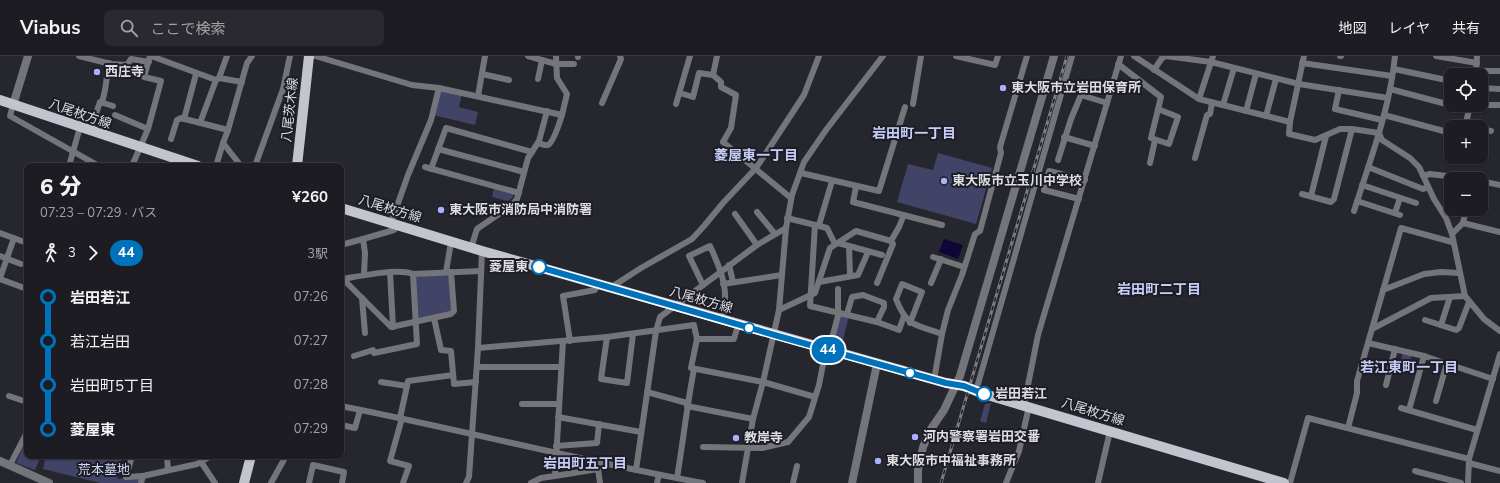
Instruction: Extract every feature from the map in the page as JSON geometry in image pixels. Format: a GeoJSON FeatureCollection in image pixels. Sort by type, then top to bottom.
{"type":"FeatureCollection","features":[{"type":"Feature","properties":{"kind":"main road","name":"八尾茨木線"},"geometry":{"type":"LineString","coordinates":[[297,163],[309,56]]}},
{"type":"Feature","properties":{"kind":"main road","name":"八尾枚方線"},"geometry":{"type":"LineString","coordinates":[[0,100],[189,163]]}},
{"type":"Feature","properties":{"kind":"main road","name":"八尾枚方線"},"geometry":{"type":"LineString","coordinates":[[344,209],[471,248],[738,325],[956,385],[1284,483]]}},
{"type":"Feature","properties":{"kind":"main road"},"geometry":{"type":"LineString","coordinates":[[244,483],[250,459]]}},
{"type":"Feature","properties":{"kind":"street"},"geometry":{"type":"LineString","coordinates":[[28,56],[10,116],[93,163]]}},
{"type":"Feature","properties":{"kind":"street"},"geometry":{"type":"LineString","coordinates":[[80,56],[109,63],[127,65],[131,59],[150,58],[196,74],[242,82]]}},
{"type":"Feature","properties":{"kind":"street"},"geometry":{"type":"LineString","coordinates":[[200,123],[228,56]]}},
{"type":"Feature","properties":{"kind":"street"},"geometry":{"type":"LineString","coordinates":[[217,163],[228,130],[247,62],[252,56]]}},
{"type":"Feature","properties":{"kind":"street"},"geometry":{"type":"LineString","coordinates":[[255,163],[283,89],[290,56]]}},
{"type":"Feature","properties":{"kind":"street"},"geometry":{"type":"LineString","coordinates":[[315,56],[412,85],[439,88],[562,115]]}},
{"type":"Feature","properties":{"kind":"street"},"geometry":{"type":"LineString","coordinates":[[478,96],[485,56]]}},
{"type":"Feature","properties":{"kind":"street"},"geometry":{"type":"LineString","coordinates":[[528,56],[556,64],[574,64]]}},
{"type":"Feature","properties":{"kind":"street"},"geometry":{"type":"LineString","coordinates":[[538,143],[546,146],[556,133],[568,94],[557,78],[556,56]]}},
{"type":"Feature","properties":{"kind":"street"},"geometry":{"type":"LineString","coordinates":[[602,103],[621,59],[620,56]]}},
{"type":"Feature","properties":{"kind":"street"},"geometry":{"type":"LineString","coordinates":[[676,104],[690,56]]}},
{"type":"Feature","properties":{"kind":"street"},"geometry":{"type":"LineString","coordinates":[[713,75],[718,56]]}},
{"type":"Feature","properties":{"kind":"street"},"geometry":{"type":"LineString","coordinates":[[610,288],[641,268],[692,239],[704,226],[723,203],[756,168],[804,95],[819,56]]}},
{"type":"Feature","properties":{"kind":"street"},"geometry":{"type":"LineString","coordinates":[[742,483],[753,419],[779,310],[787,218],[791,198],[804,162],[815,145],[883,56]]}},
{"type":"Feature","properties":{"kind":"street"},"geometry":{"type":"LineString","coordinates":[[913,104],[921,56]]}},
{"type":"Feature","properties":{"kind":"street"},"geometry":{"type":"LineString","coordinates":[[956,56],[995,65],[998,56]]}},
{"type":"Feature","properties":{"kind":"street"},"geometry":{"type":"LineString","coordinates":[[934,380],[948,310],[976,234],[980,231],[1001,153],[1000,147],[1027,56]]}},
{"type":"Feature","properties":{"kind":"street"},"geometry":{"type":"LineString","coordinates":[[918,483],[918,470],[923,447],[931,429],[944,410],[962,368],[1054,56]]}},
{"type":"Feature","properties":{"kind":"street"},"geometry":{"type":"LineString","coordinates":[[978,384],[1072,56]]}},
{"type":"Feature","properties":{"kind":"street"},"geometry":{"type":"LineString","coordinates":[[1006,483],[1018,451],[1038,335],[1121,56]]}},
{"type":"Feature","properties":{"kind":"street"},"geometry":{"type":"LineString","coordinates":[[1134,56],[1198,99],[1290,122]]}},
{"type":"Feature","properties":{"kind":"street"},"geometry":{"type":"LineString","coordinates":[[1154,70],[1162,58],[1166,56],[1212,59],[1234,68],[1276,79],[1388,98]]}},
{"type":"Feature","properties":{"kind":"street"},"geometry":{"type":"LineString","coordinates":[[1304,56],[1290,122],[1289,134],[1315,140],[1340,129],[1352,129],[1379,133]]}},
{"type":"Feature","properties":{"kind":"street"},"geometry":{"type":"LineString","coordinates":[[1354,211],[1383,118],[1390,89],[1395,56]]}},
{"type":"Feature","properties":{"kind":"street"},"geometry":{"type":"LineString","coordinates":[[1436,56],[1477,63]]}},
{"type":"Feature","properties":{"kind":"street"},"geometry":{"type":"LineString","coordinates":[[1476,68],[1477,56]]}},
{"type":"Feature","properties":{"kind":"street"},"geometry":{"type":"LineString","coordinates":[[133,163],[148,129],[161,81],[144,77],[150,58]]}},
{"type":"Feature","properties":{"kind":"street"},"geometry":{"type":"LineString","coordinates":[[1198,99],[1212,59]]}},
{"type":"Feature","properties":{"kind":"street"},"geometry":{"type":"LineString","coordinates":[[538,79],[542,60]]}},
{"type":"Feature","properties":{"kind":"street"},"geometry":{"type":"LineString","coordinates":[[69,163],[85,129],[100,102],[102,103],[106,90],[109,63]]}},
{"type":"Feature","properties":{"kind":"street"},"geometry":{"type":"LineString","coordinates":[[1302,63],[1392,76]]}},
{"type":"Feature","properties":{"kind":"street"},"geometry":{"type":"LineString","coordinates":[[1118,64],[1161,97],[1158,109],[1151,138],[1169,144],[1178,117],[1158,109]]}},
{"type":"Feature","properties":{"kind":"street"},"geometry":{"type":"LineString","coordinates":[[1224,105],[1234,68]]}},
{"type":"Feature","properties":{"kind":"street"},"geometry":{"type":"LineString","coordinates":[[1394,68],[1444,79]]}},
{"type":"Feature","properties":{"kind":"street"},"geometry":{"type":"LineString","coordinates":[[1488,72],[1500,71]]}},
{"type":"Feature","properties":{"kind":"street"},"geometry":{"type":"LineString","coordinates":[[680,93],[693,97],[699,73],[713,75],[721,82],[720,87],[736,95],[731,128],[723,142],[791,198]]}},
{"type":"Feature","properties":{"kind":"street"},"geometry":{"type":"LineString","coordinates":[[184,119],[196,74]]}},
{"type":"Feature","properties":{"kind":"street"},"geometry":{"type":"LineString","coordinates":[[482,74],[509,80]]}},
{"type":"Feature","properties":{"kind":"street"},"geometry":{"type":"LineString","coordinates":[[1246,111],[1256,74]]}},
{"type":"Feature","properties":{"kind":"street"},"geometry":{"type":"LineString","coordinates":[[1266,116],[1276,79]]}},
{"type":"Feature","properties":{"kind":"street"},"geometry":{"type":"LineString","coordinates":[[344,244],[394,230],[408,175],[431,120],[439,88]]}},
{"type":"Feature","properties":{"kind":"street"},"geometry":{"type":"LineString","coordinates":[[1488,88],[1500,88]]}},
{"type":"Feature","properties":{"kind":"street"},"geometry":{"type":"LineString","coordinates":[[1390,89],[1444,101]]}},
{"type":"Feature","properties":{"kind":"street"},"geometry":{"type":"LineString","coordinates":[[1339,90],[1336,109],[1444,131]]}},
{"type":"Feature","properties":{"kind":"street"},"geometry":{"type":"LineString","coordinates":[[1058,160],[1064,137],[1081,95],[1107,103]]}},
{"type":"Feature","properties":{"kind":"street"},"geometry":{"type":"LineString","coordinates":[[102,103],[113,106]]}},
{"type":"Feature","properties":{"kind":"street"},"geometry":{"type":"LineString","coordinates":[[1195,158],[1206,115],[1210,114],[1212,103]]}},
{"type":"Feature","properties":{"kind":"street"},"geometry":{"type":"LineString","coordinates":[[1488,105],[1500,105]]}},
{"type":"Feature","properties":{"kind":"street"},"geometry":{"type":"LineString","coordinates":[[801,173],[879,192],[905,107]]}},
{"type":"Feature","properties":{"kind":"street"},"geometry":{"type":"LineString","coordinates":[[471,248],[477,229],[517,199],[528,158],[538,143],[547,111]]}},
{"type":"Feature","properties":{"kind":"street"},"geometry":{"type":"LineString","coordinates":[[115,115],[148,129]]}},
{"type":"Feature","properties":{"kind":"street"},"geometry":{"type":"LineString","coordinates":[[171,139],[177,120],[181,118],[228,130]]}},
{"type":"Feature","properties":{"kind":"street"},"geometry":{"type":"LineString","coordinates":[[519,193],[428,168],[438,149],[446,128],[532,152]]}},
{"type":"Feature","properties":{"kind":"street"},"geometry":{"type":"LineString","coordinates":[[1302,194],[1331,202],[1334,199],[1352,129]]}},
{"type":"Feature","properties":{"kind":"street"},"geometry":{"type":"LineString","coordinates":[[1379,133],[1382,140],[1410,158],[1419,167],[1434,199],[1446,218],[1452,234],[1452,242],[1459,273],[1467,299],[1484,319],[1500,331]]}},
{"type":"Feature","properties":{"kind":"street"},"geometry":{"type":"LineString","coordinates":[[1311,196],[1326,136]]}},
{"type":"Feature","properties":{"kind":"street"},"geometry":{"type":"LineString","coordinates":[[1064,137],[1094,146]]}},
{"type":"Feature","properties":{"kind":"street"},"geometry":{"type":"LineString","coordinates":[[1150,163],[1155,140]]}},
{"type":"Feature","properties":{"kind":"street"},"geometry":{"type":"LineString","coordinates":[[223,143],[239,163]]}},
{"type":"Feature","properties":{"kind":"street"},"geometry":{"type":"LineString","coordinates":[[438,149],[524,172]]}},
{"type":"Feature","properties":{"kind":"street"},"geometry":{"type":"LineString","coordinates":[[1368,167],[1423,189],[1428,187]]}},
{"type":"Feature","properties":{"kind":"street"},"geometry":{"type":"LineString","coordinates":[[1079,199],[1044,190],[1049,171],[1085,180]]}},
{"type":"Feature","properties":{"kind":"street"},"geometry":{"type":"LineString","coordinates":[[1423,176],[1430,174],[1444,176]]}},
{"type":"Feature","properties":{"kind":"street"},"geometry":{"type":"LineString","coordinates":[[832,181],[817,225],[810,306],[847,314],[900,330],[904,316]]}},
{"type":"Feature","properties":{"kind":"street"},"geometry":{"type":"LineString","coordinates":[[1488,182],[1500,185]]}},
{"type":"Feature","properties":{"kind":"street"},"geometry":{"type":"LineString","coordinates":[[1362,185],[1416,203]]}},
{"type":"Feature","properties":{"kind":"street"},"geometry":{"type":"LineString","coordinates":[[856,186],[853,202],[942,225]]}},
{"type":"Feature","properties":{"kind":"street"},"geometry":{"type":"LineString","coordinates":[[1357,201],[1398,214],[1400,198]]}},
{"type":"Feature","properties":{"kind":"street"},"geometry":{"type":"LineString","coordinates":[[757,212],[775,234]]}},
{"type":"Feature","properties":{"kind":"street"},"geometry":{"type":"LineString","coordinates":[[735,214],[757,245]]}},
{"type":"Feature","properties":{"kind":"street"},"geometry":{"type":"LineString","coordinates":[[1452,234],[1463,223],[1464,216]]}},
{"type":"Feature","properties":{"kind":"street"},"geometry":{"type":"LineString","coordinates":[[876,283],[893,244],[891,241],[903,217]]}},
{"type":"Feature","properties":{"kind":"street"},"geometry":{"type":"LineString","coordinates":[[787,218],[827,228],[836,244]]}},
{"type":"Feature","properties":{"kind":"street"},"geometry":{"type":"LineString","coordinates":[[1463,223],[1500,232]]}},
{"type":"Feature","properties":{"kind":"street"},"geometry":{"type":"LineString","coordinates":[[636,470],[656,331],[660,317],[757,245],[786,228]]}},
{"type":"Feature","properties":{"kind":"street"},"geometry":{"type":"LineString","coordinates":[[1348,428],[1357,393],[1357,381],[1401,228],[1452,242]]}},
{"type":"Feature","properties":{"kind":"street"},"geometry":{"type":"LineString","coordinates":[[779,310],[810,296],[815,292],[830,248],[836,244],[856,232],[891,241]]}},
{"type":"Feature","properties":{"kind":"street"},"geometry":{"type":"LineString","coordinates":[[0,234],[24,242]]}},
{"type":"Feature","properties":{"kind":"street"},"geometry":{"type":"LineString","coordinates":[[14,238],[0,279],[24,287]]}},
{"type":"Feature","properties":{"kind":"street"},"geometry":{"type":"LineString","coordinates":[[363,239],[365,253],[364,275]]}},
{"type":"Feature","properties":{"kind":"street"},"geometry":{"type":"LineString","coordinates":[[344,278],[391,327],[416,323],[451,314],[454,311],[448,272],[451,242]]}},
{"type":"Feature","properties":{"kind":"street"},"geometry":{"type":"LineString","coordinates":[[836,244],[882,255]]}},
{"type":"Feature","properties":{"kind":"street"},"geometry":{"type":"LineString","coordinates":[[703,285],[689,256],[710,246],[722,271],[726,306],[722,320]]}},
{"type":"Feature","properties":{"kind":"street"},"geometry":{"type":"LineString","coordinates":[[849,246],[850,275]]}},
{"type":"Feature","properties":{"kind":"street"},"geometry":{"type":"LineString","coordinates":[[466,483],[469,477],[473,435],[482,251]]}},
{"type":"Feature","properties":{"kind":"street"},"geometry":{"type":"LineString","coordinates":[[819,282],[850,275],[858,275],[868,252]]}},
{"type":"Feature","properties":{"kind":"street"},"geometry":{"type":"LineString","coordinates":[[0,256],[21,264]]}},
{"type":"Feature","properties":{"kind":"street"},"geometry":{"type":"LineString","coordinates":[[933,256],[964,267]]}},
{"type":"Feature","properties":{"kind":"street"},"geometry":{"type":"LineString","coordinates":[[931,283],[941,260]]}},
{"type":"Feature","properties":{"kind":"street"},"geometry":{"type":"LineString","coordinates":[[729,266],[733,282]]}},
{"type":"Feature","properties":{"kind":"street"},"geometry":{"type":"LineString","coordinates":[[344,276],[390,272],[408,272],[413,274],[481,271]]}},
{"type":"Feature","properties":{"kind":"street"},"geometry":{"type":"LineString","coordinates":[[390,272],[393,327]]}},
{"type":"Feature","properties":{"kind":"street"},"geometry":{"type":"LineString","coordinates":[[1383,290],[1424,274],[1441,272],[1459,273]]}},
{"type":"Feature","properties":{"kind":"street"},"geometry":{"type":"LineString","coordinates":[[354,356],[373,350],[374,353],[417,344],[413,274]]}},
{"type":"Feature","properties":{"kind":"street"},"geometry":{"type":"LineString","coordinates":[[723,284],[782,275]]}},
{"type":"Feature","properties":{"kind":"street"},"geometry":{"type":"LineString","coordinates":[[570,341],[563,296],[595,290],[598,284]]}},
{"type":"Feature","properties":{"kind":"street"},"geometry":{"type":"LineString","coordinates":[[910,323],[922,292],[902,284],[896,298],[904,316],[910,323],[942,334]]}},
{"type":"Feature","properties":{"kind":"street"},"geometry":{"type":"LineString","coordinates":[[703,447],[748,448],[788,442],[810,417],[825,354],[830,346],[838,312],[838,289]]}},
{"type":"Feature","properties":{"kind":"street"},"geometry":{"type":"LineString","coordinates":[[847,314],[852,297],[863,295],[884,303],[884,307],[877,322]]}},
{"type":"Feature","properties":{"kind":"street"},"geometry":{"type":"LineString","coordinates":[[1372,329],[1431,298],[1450,297],[1467,299]]}},
{"type":"Feature","properties":{"kind":"street"},"geometry":{"type":"LineString","coordinates":[[1441,325],[1450,297]]}},
{"type":"Feature","properties":{"kind":"street"},"geometry":{"type":"LineString","coordinates":[[362,298],[365,333]]}},
{"type":"Feature","properties":{"kind":"street"},"geometry":{"type":"LineString","coordinates":[[1425,320],[1456,330],[1459,328],[1467,299]]}},
{"type":"Feature","properties":{"kind":"street"},"geometry":{"type":"LineString","coordinates":[[434,318],[441,350],[451,350],[454,384],[476,382]]}},
{"type":"Feature","properties":{"kind":"street"},"geometry":{"type":"LineString","coordinates":[[478,348],[563,342],[694,325],[697,339],[692,368],[694,369],[687,404],[683,445],[677,478]]}},
{"type":"Feature","properties":{"kind":"street"},"geometry":{"type":"LineString","coordinates":[[697,339],[734,339],[738,325]]}},
{"type":"Feature","properties":{"kind":"street"},"geometry":{"type":"LineString","coordinates":[[607,337],[602,379],[627,383],[633,334]]}},
{"type":"Feature","properties":{"kind":"street"},"geometry":{"type":"LineString","coordinates":[[555,476],[563,342]]}},
{"type":"Feature","properties":{"kind":"street"},"geometry":{"type":"LineString","coordinates":[[1368,343],[1424,356],[1496,376]]}},
{"type":"Feature","properties":{"kind":"street"},"geometry":{"type":"LineString","coordinates":[[1386,385],[1395,349]]}},
{"type":"Feature","properties":{"kind":"street"},"geometry":{"type":"LineString","coordinates":[[1468,483],[1469,461],[1477,430],[1496,376],[1500,354]]}},
{"type":"Feature","properties":{"kind":"street"},"geometry":{"type":"LineString","coordinates":[[1409,410],[1424,356]]}},
{"type":"Feature","properties":{"kind":"street"},"geometry":{"type":"LineString","coordinates":[[1436,401],[1447,363]]}},
{"type":"Feature","properties":{"kind":"street"},"geometry":{"type":"LineString","coordinates":[[852,483],[877,364]]}},
{"type":"Feature","properties":{"kind":"street"},"geometry":{"type":"LineString","coordinates":[[477,367],[561,367]]}},
{"type":"Feature","properties":{"kind":"street"},"geometry":{"type":"LineString","coordinates":[[694,369],[763,382],[815,397]]}},
{"type":"Feature","properties":{"kind":"street"},"geometry":{"type":"LineString","coordinates":[[403,483],[409,466],[390,461],[401,418],[408,381],[453,375]]}},
{"type":"Feature","properties":{"kind":"street"},"geometry":{"type":"LineString","coordinates":[[382,382],[407,386]]}},
{"type":"Feature","properties":{"kind":"street"},"geometry":{"type":"LineString","coordinates":[[647,392],[687,404],[753,419]]}},
{"type":"Feature","properties":{"kind":"street"},"geometry":{"type":"LineString","coordinates":[[9,396],[24,401]]}},
{"type":"Feature","properties":{"kind":"street"},"geometry":{"type":"LineString","coordinates":[[522,404],[559,404]]}},
{"type":"Feature","properties":{"kind":"street"},"geometry":{"type":"LineString","coordinates":[[344,407],[473,435],[556,450],[608,464],[703,483]]}},
{"type":"Feature","properties":{"kind":"street"},"geometry":{"type":"LineString","coordinates":[[1401,408],[1477,430]]}},
{"type":"Feature","properties":{"kind":"street"},"geometry":{"type":"LineString","coordinates":[[344,426],[356,428],[360,410]]}},
{"type":"Feature","properties":{"kind":"street"},"geometry":{"type":"LineString","coordinates":[[558,417],[642,432]]}},
{"type":"Feature","properties":{"kind":"street"},"geometry":{"type":"LineString","coordinates":[[1290,483],[1308,418],[1469,461],[1500,471]]}},
{"type":"Feature","properties":{"kind":"street"},"geometry":{"type":"LineString","coordinates":[[556,450],[597,443],[600,424]]}},
{"type":"Feature","properties":{"kind":"street"},"geometry":{"type":"LineString","coordinates":[[1098,483],[1110,431]]}},
{"type":"Feature","properties":{"kind":"street"},"geometry":{"type":"LineString","coordinates":[[10,465],[24,438]]}},
{"type":"Feature","properties":{"kind":"street"},"geometry":{"type":"LineString","coordinates":[[131,459],[126,477],[143,476],[197,464],[200,459],[215,483]]}},
{"type":"Feature","properties":{"kind":"street"},"geometry":{"type":"LineString","coordinates":[[167,459],[168,470]]}},
{"type":"Feature","properties":{"kind":"street"},"geometry":{"type":"LineString","coordinates":[[271,483],[284,459]]}},
{"type":"Feature","properties":{"kind":"street"},"geometry":{"type":"LineString","coordinates":[[0,461],[49,483]]}},
{"type":"Feature","properties":{"kind":"street"},"geometry":{"type":"LineString","coordinates":[[531,483],[541,478],[598,469],[608,464]]}},
{"type":"Feature","properties":{"kind":"street"},"geometry":{"type":"LineString","coordinates":[[309,483],[313,465],[344,472],[342,483]]}},
{"type":"Feature","properties":{"kind":"street"},"geometry":{"type":"LineString","coordinates":[[792,483],[797,466]]}},
{"type":"Feature","properties":{"kind":"street"},"geometry":{"type":"LineString","coordinates":[[598,469],[600,483]]}},
{"type":"Feature","properties":{"kind":"street"},"geometry":{"type":"LineString","coordinates":[[1415,471],[1461,483]]}},
{"type":"Feature","properties":{"kind":"street"},"geometry":{"type":"LineString","coordinates":[[657,483],[659,475]]}},
{"type":"Feature","properties":{"kind":"street"},"geometry":{"type":"LineString","coordinates":[[141,483],[143,476]]}},
{"type":"Feature","properties":{"kind":"green space"},"geometry":{"type":"Polygon","coordinates":[[[439,89],[462,94],[459,107],[478,112],[475,125],[433,115],[439,89]]]}},
{"type":"Feature","properties":{"kind":"green space"},"geometry":{"type":"Polygon","coordinates":[[[938,153],[992,168],[976,224],[897,202],[908,164],[933,170],[938,153]]]}},
{"type":"Feature","properties":{"kind":"green space"},"geometry":{"type":"Polygon","coordinates":[[[494,188],[514,194],[508,201],[492,197],[494,188]]]}},
{"type":"Feature","properties":{"kind":"green space"},"geometry":{"type":"Polygon","coordinates":[[[446,274],[449,276],[451,310],[449,312],[420,319],[416,315],[414,279],[416,276],[446,274]]]}},
{"type":"Feature","properties":{"kind":"green space"},"geometry":{"type":"Polygon","coordinates":[[[840,314],[849,316],[842,344],[833,342],[840,314]]]}},
{"type":"Feature","properties":{"kind":"green space"},"geometry":{"type":"Polygon","coordinates":[[[1403,352],[1412,354],[1408,369],[1399,366],[1403,352]]]}},
{"type":"Feature","properties":{"kind":"green space"},"geometry":{"type":"Polygon","coordinates":[[[991,403],[986,423],[980,421],[985,404],[991,403]]]}},
{"type":"Feature","properties":{"kind":"green space"},"geometry":{"type":"Polygon","coordinates":[[[24,444],[24,459],[40,459],[35,470],[16,463],[24,444]]]}},
{"type":"Feature","properties":{"kind":"green space","name":"荒本墓地"},"geometry":{"type":"Polygon","coordinates":[[[45,459],[121,459],[117,479],[139,477],[139,483],[100,483],[43,469],[45,459]]]}},
{"type":"Feature","properties":{"kind":"shaded area"},"geometry":{"type":"Polygon","coordinates":[[[944,239],[963,245],[958,259],[939,252],[944,239]]]}},
{"type":"Feature","properties":{"kind":"railway"},"geometry":{"type":"LineString","coordinates":[[941,483],[1067,56]]}},
{"type":"Feature","properties":{"kind":"bus line","name":"44"},"geometry":{"type":"LineString","coordinates":[[539,267],[827,350],[946,383],[964,386],[984,394]]}},
{"type":"Feature","properties":{"kind":"place","name":"西庄寺"},"geometry":{"type":"Point","coordinates":[97,72]}},
{"type":"Feature","properties":{"kind":"place","name":"東大阪市立岩田保育所"},"geometry":{"type":"Point","coordinates":[1003,88]}},
{"type":"Feature","properties":{"kind":"place","name":"東大阪市立玉川中学校"},"geometry":{"type":"Point","coordinates":[944,181]}},
{"type":"Feature","properties":{"kind":"place","name":"東大阪市消防局中消防署"},"geometry":{"type":"Point","coordinates":[441,210]}},
{"type":"Feature","properties":{"kind":"place","name":"菱屋東"},"geometry":{"type":"Point","coordinates":[539,267]}},
{"type":"Feature","properties":{"kind":"place","name":"岩田若江"},"geometry":{"type":"Point","coordinates":[984,394]}},
{"type":"Feature","properties":{"kind":"place","name":"河内警察署岩田交番"},"geometry":{"type":"Point","coordinates":[915,437]}},
{"type":"Feature","properties":{"kind":"place","name":"教岸寺"},"geometry":{"type":"Point","coordinates":[736,438]}},
{"type":"Feature","properties":{"kind":"place","name":"東大阪市中福祉事務所"},"geometry":{"type":"Point","coordinates":[878,461]}},
{"type":"Feature","properties":{"kind":"district","name":"岩田町一丁目"},"geometry":{"type":"Point","coordinates":[914,133]}},
{"type":"Feature","properties":{"kind":"district","name":"菱屋東一丁目"},"geometry":{"type":"Point","coordinates":[756,155]}},
{"type":"Feature","properties":{"kind":"district","name":"岩田町二丁目"},"geometry":{"type":"Point","coordinates":[1159,289]}},
{"type":"Feature","properties":{"kind":"district","name":"若江東町一丁目"},"geometry":{"type":"Point","coordinates":[1409,367]}},
{"type":"Feature","properties":{"kind":"district","name":"岩田町五丁目"},"geometry":{"type":"Point","coordinates":[585,463]}}]}
